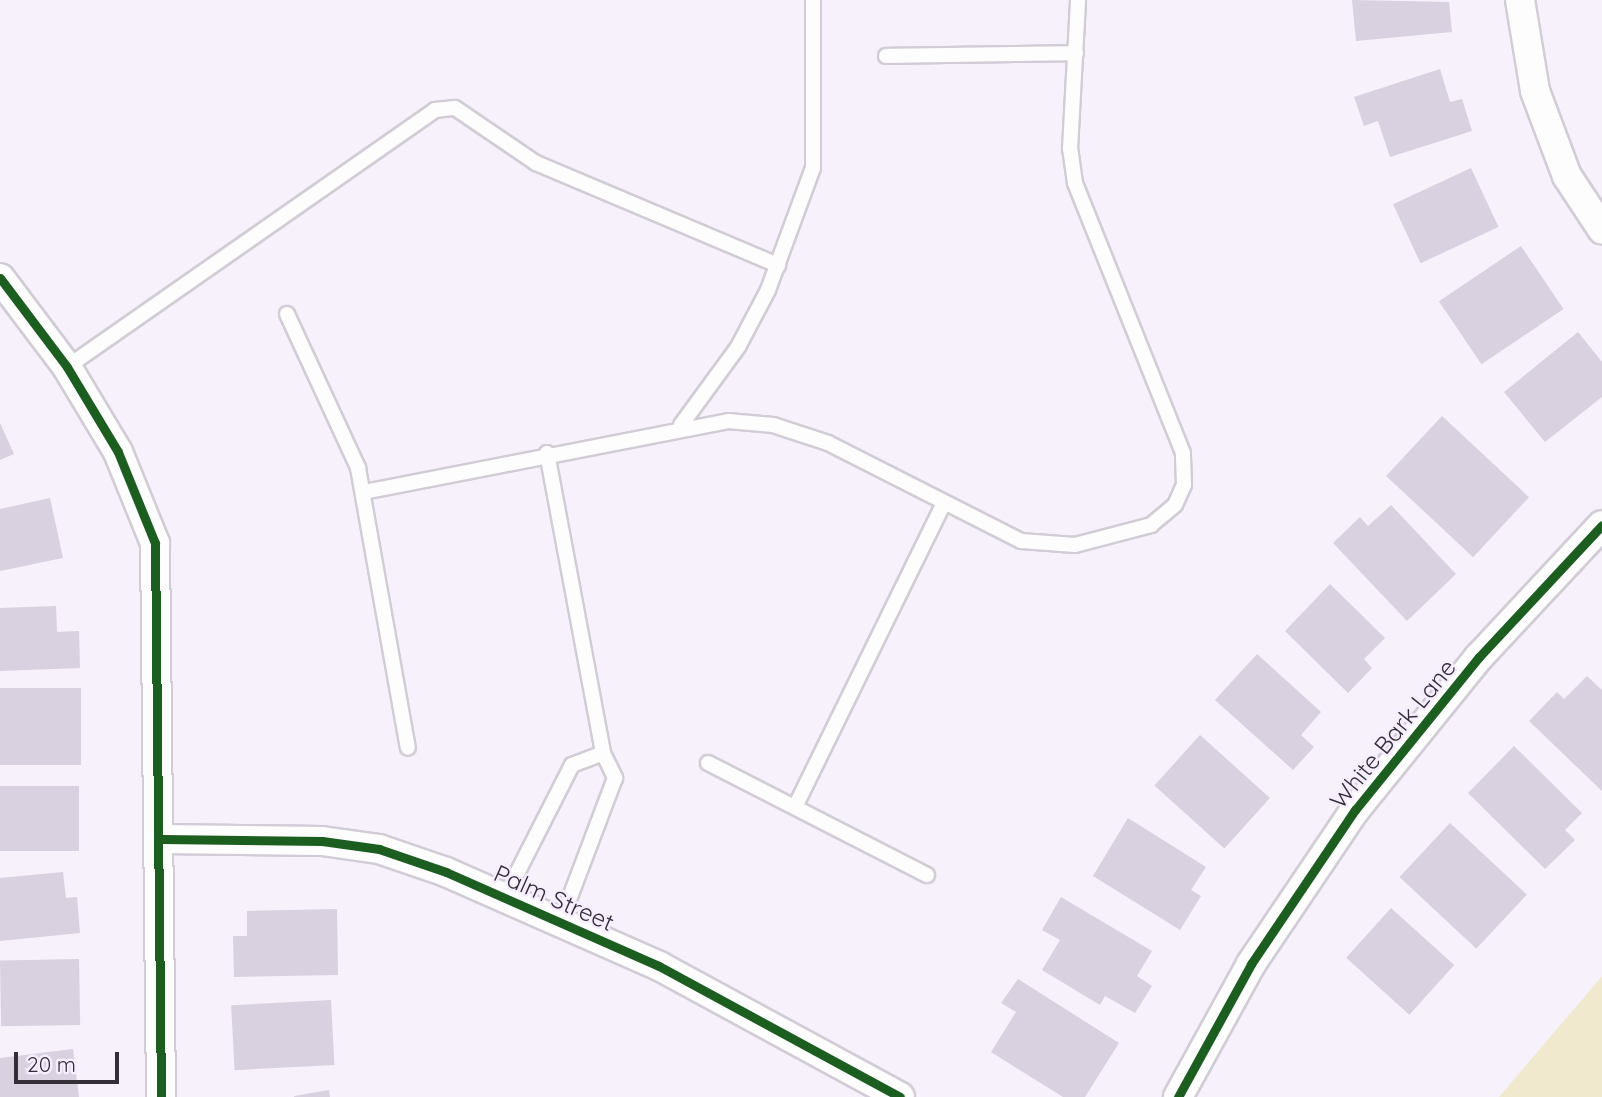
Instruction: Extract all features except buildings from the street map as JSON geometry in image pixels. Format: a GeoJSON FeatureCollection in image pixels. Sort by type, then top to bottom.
{"type":"FeatureCollection","features":[{"type":"Feature","properties":{"kind":"street"},"geometry":{"type":"LineString","coordinates":[[1520,0],[1535,91],[1567,176],[1602,229]]}},
{"type":"Feature","properties":{"kind":"street"},"geometry":{"type":"LineString","coordinates":[[0,278],[67,367],[118,452],[155,543],[162,839],[161,1097]]}},
{"type":"Feature","properties":{"kind":"street","name":"White Bark Lane"},"geometry":{"type":"LineString","coordinates":[[1178,1097],[1251,964],[1355,810],[1479,657],[1602,525]]}},
{"type":"Feature","properties":{"kind":"street","name":"Palm Street"},"geometry":{"type":"LineString","coordinates":[[162,839],[322,841],[379,849],[505,897],[659,966],[900,1097]]}},
{"type":"Feature","properties":{"kind":"lane"},"geometry":{"type":"LineString","coordinates":[[681,425],[738,347],[778,265],[813,168],[813,0]]}},
{"type":"Feature","properties":{"kind":"lane"},"geometry":{"type":"LineString","coordinates":[[364,492],[681,425],[773,425],[892,471],[944,503],[1021,541],[1075,545],[1151,525],[1175,505],[1184,485],[1183,453],[1075,183],[1070,149],[1079,0]]}},
{"type":"Feature","properties":{"kind":"lane"},"geometry":{"type":"LineString","coordinates":[[886,56],[1076,53]]}},
{"type":"Feature","properties":{"kind":"lane"},"geometry":{"type":"LineString","coordinates":[[67,367],[435,110],[455,108],[536,163],[778,265]]}},
{"type":"Feature","properties":{"kind":"lane"},"geometry":{"type":"LineString","coordinates":[[287,314],[364,492],[408,748]]}},
{"type":"Feature","properties":{"kind":"lane"},"geometry":{"type":"LineString","coordinates":[[547,453],[603,752],[615,778],[561,922]]}},
{"type":"Feature","properties":{"kind":"lane"},"geometry":{"type":"LineString","coordinates":[[795,807],[944,503]]}},
{"type":"Feature","properties":{"kind":"lane"},"geometry":{"type":"LineString","coordinates":[[505,897],[572,765],[603,752]]}},
{"type":"Feature","properties":{"kind":"lane"},"geometry":{"type":"LineString","coordinates":[[708,764],[927,875]]}},
{"type":"Feature","properties":{"kind":"shaded area"},"geometry":{"type":"Polygon","coordinates":[[[1602,976],[1602,1097],[1499,1097],[1602,976]]]}},
{"type":"Feature","properties":{"kind":"cycle path"},"geometry":{"type":"LineString","coordinates":[[0,278],[67,367],[118,452],[155,543],[161,1097]]}},
{"type":"Feature","properties":{"kind":"cycle path"},"geometry":{"type":"LineString","coordinates":[[1178,1097],[1251,964],[1355,810],[1479,657],[1602,525]]}},
{"type":"Feature","properties":{"kind":"cycle path"},"geometry":{"type":"LineString","coordinates":[[162,839],[322,841],[379,849],[446,872],[659,966],[900,1097]]}}]}
